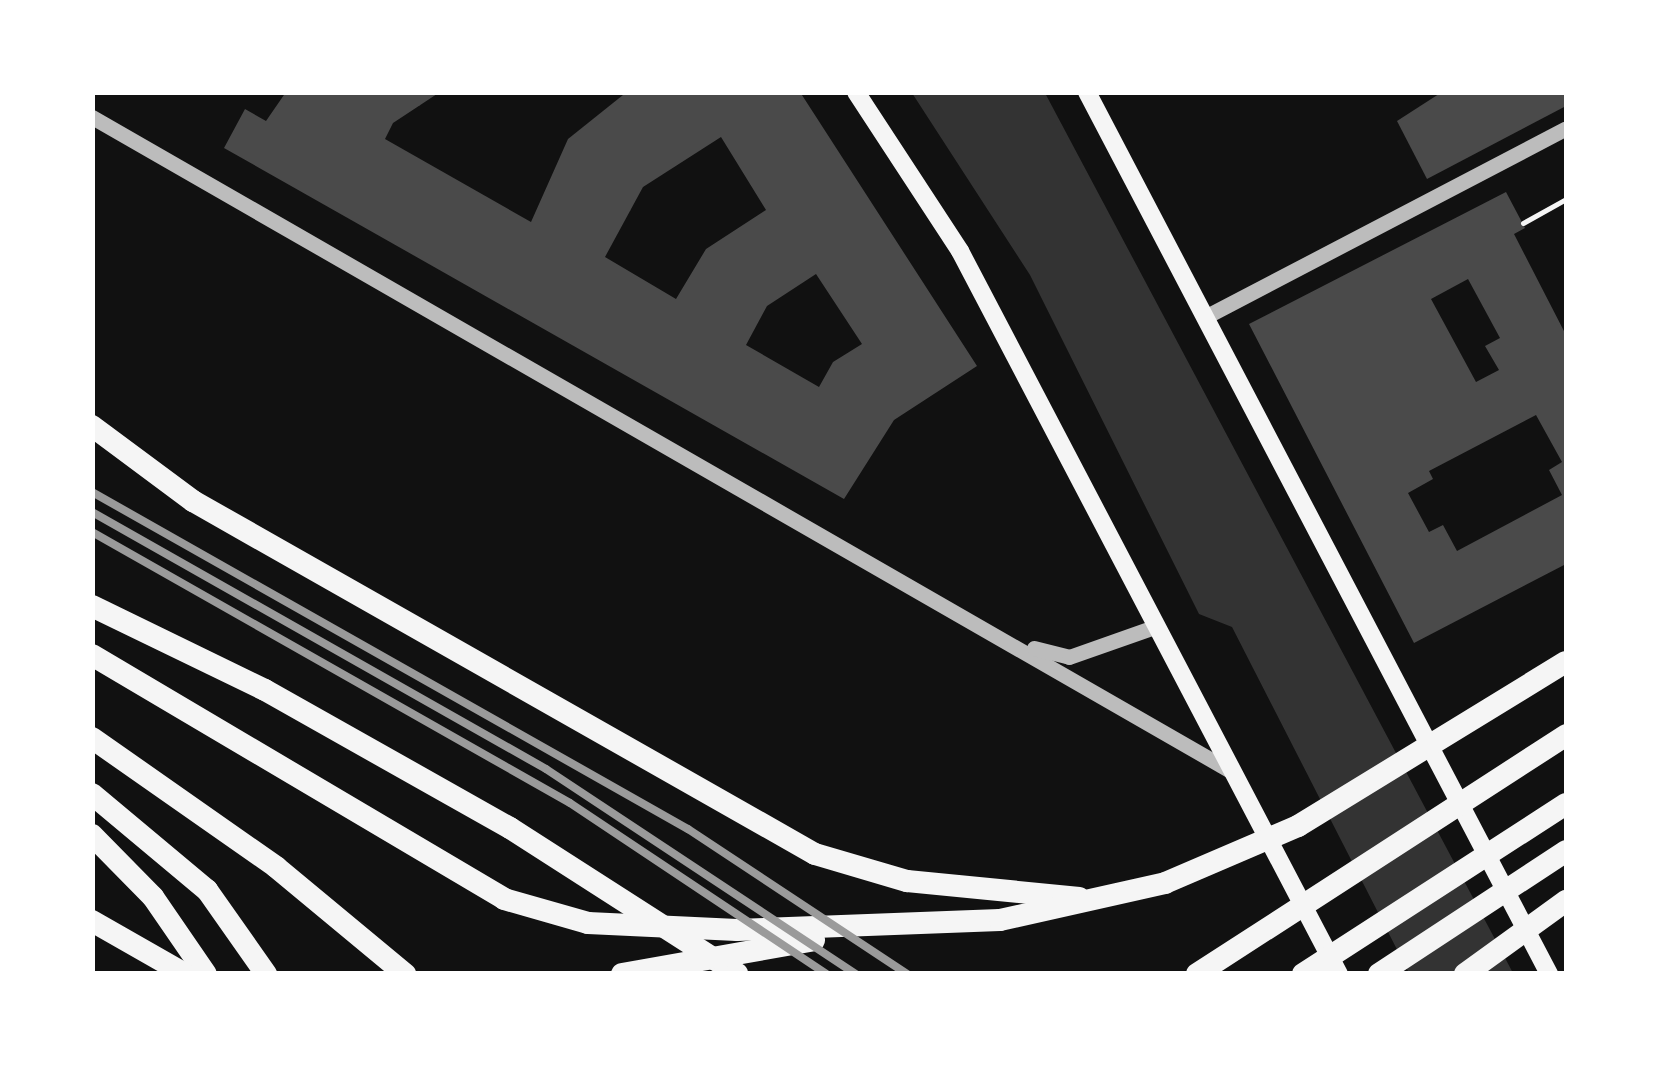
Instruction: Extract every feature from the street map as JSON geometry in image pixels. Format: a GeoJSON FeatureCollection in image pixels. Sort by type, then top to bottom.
{"type":"FeatureCollection","features":[{"type":"Feature","properties":{"kind":"highway"},"geometry":{"type":"LineString","coordinates":[[92,426],[193,501],[815,854],[941,886],[1118,898]]}},
{"type":"Feature","properties":{"kind":"highway"},"geometry":{"type":"LineString","coordinates":[[92,589],[177,645]]}},
{"type":"Feature","properties":{"kind":"highway"},"geometry":{"type":"LineString","coordinates":[[92,606],[177,645],[556,855],[737,974]]}},
{"type":"Feature","properties":{"kind":"highway"},"geometry":{"type":"LineString","coordinates":[[92,655],[476,887],[562,918],[651,928],[876,929],[1000,920],[1118,898],[1286,832],[1566,662]]}},
{"type":"Feature","properties":{"kind":"highway"},"geometry":{"type":"LineString","coordinates":[[1197,974],[1566,736]]}},
{"type":"Feature","properties":{"kind":"highway"},"geometry":{"type":"LineString","coordinates":[[92,738],[276,867],[405,974]]}},
{"type":"Feature","properties":{"kind":"highway"},"geometry":{"type":"LineString","coordinates":[[92,794],[207,890],[266,974]]}},
{"type":"Feature","properties":{"kind":"highway"},"geometry":{"type":"LineString","coordinates":[[1303,974],[1566,804]]}},
{"type":"Feature","properties":{"kind":"highway"},"geometry":{"type":"LineString","coordinates":[[92,836],[171,920],[206,974]]}},
{"type":"Feature","properties":{"kind":"highway"},"geometry":{"type":"LineString","coordinates":[[1379,974],[1566,852]]}},
{"type":"Feature","properties":{"kind":"highway"},"geometry":{"type":"LineString","coordinates":[[1464,974],[1566,901]]}},
{"type":"Feature","properties":{"kind":"highway"},"geometry":{"type":"LineString","coordinates":[[92,921],[185,974]]}},
{"type":"Feature","properties":{"kind":"highway"},"geometry":{"type":"LineString","coordinates":[[622,974],[876,929]]}},
{"type":"Feature","properties":{"kind":"main road"},"geometry":{"type":"LineString","coordinates":[[856,92],[960,251],[1339,974]]}},
{"type":"Feature","properties":{"kind":"main road"},"geometry":{"type":"LineString","coordinates":[[1087,92],[1549,974]]}},
{"type":"Feature","properties":{"kind":"street"},"geometry":{"type":"LineString","coordinates":[[92,117],[1015,642],[1234,773]]}},
{"type":"Feature","properties":{"kind":"street"},"geometry":{"type":"LineString","coordinates":[[1205,317],[1566,128]]}},
{"type":"Feature","properties":{"kind":"street"},"geometry":{"type":"LineString","coordinates":[[1015,642],[1069,657],[1158,626]]}},
{"type":"Feature","properties":{"kind":"path"},"geometry":{"type":"LineString","coordinates":[[1523,222],[1566,199]]}},
{"type":"Feature","properties":{"kind":"shaded area"},"geometry":{"type":"Polygon","coordinates":[[[912,93],[1045,93],[1513,973],[1409,973],[1232,627],[1199,614],[1030,275],[912,93]]]}},
{"type":"Feature","properties":{"kind":"building"},"geometry":{"type":"Polygon","coordinates":[[[286,92],[440,92],[393,123],[385,139],[531,222],[568,139],[623,95],[800,92],[977,366],[894,420],[844,499],[224,148],[245,109],[266,121],[286,92]],[[721,137],[643,187],[605,257],[676,299],[706,249],[766,210],[721,137]],[[816,274],[767,306],[746,345],[819,387],[833,362],[862,344],[816,274]]]}},
{"type":"Feature","properties":{"kind":"building"},"geometry":{"type":"Polygon","coordinates":[[[1442,92],[1566,92],[1566,106],[1427,179],[1397,121],[1442,92]]]}},
{"type":"Feature","properties":{"kind":"building"},"geometry":{"type":"Polygon","coordinates":[[[1506,192],[1525,228],[1514,234],[1566,335],[1566,564],[1414,643],[1249,324],[1506,192]],[[1468,279],[1431,299],[1476,382],[1499,370],[1485,346],[1500,338],[1468,279]],[[1536,415],[1429,471],[1433,479],[1408,493],[1429,532],[1443,525],[1457,551],[1562,495],[1549,470],[1562,462],[1536,415]]]}},
{"type":"Feature","properties":{"kind":"railway"},"geometry":{"type":"LineString","coordinates":[[92,492],[688,829],[907,974]]}},
{"type":"Feature","properties":{"kind":"railway"},"geometry":{"type":"LineString","coordinates":[[92,512],[546,769],[856,974]]}},
{"type":"Feature","properties":{"kind":"railway"},"geometry":{"type":"LineString","coordinates":[[92,532],[570,803],[826,974]]}}]}
